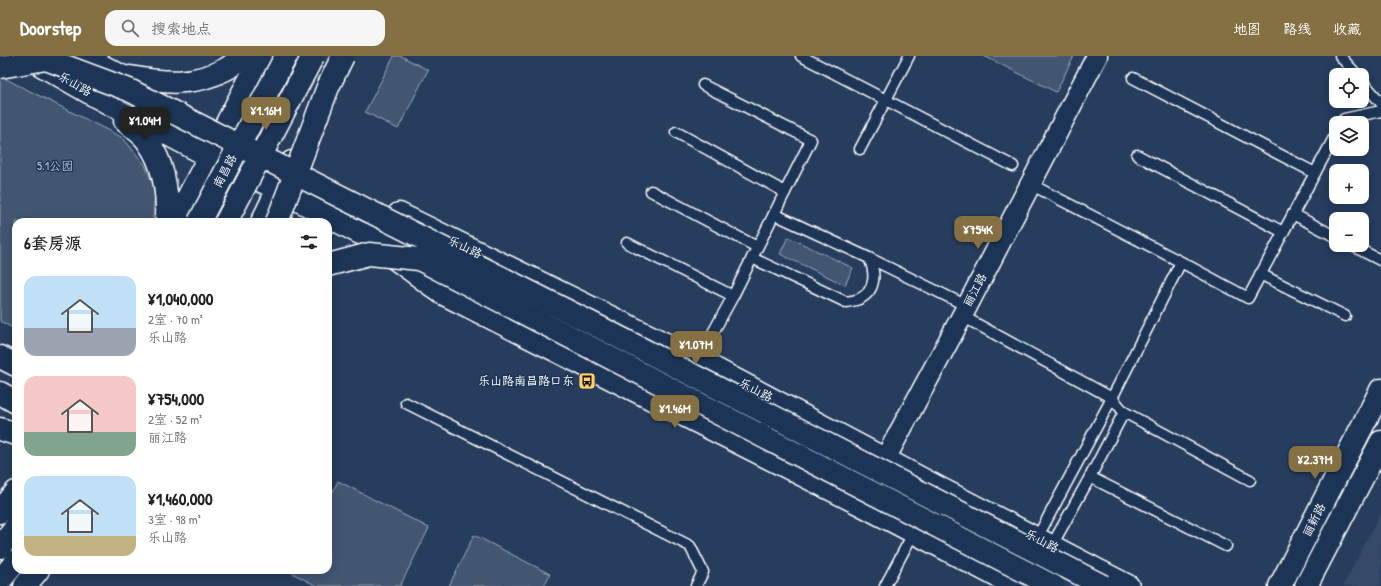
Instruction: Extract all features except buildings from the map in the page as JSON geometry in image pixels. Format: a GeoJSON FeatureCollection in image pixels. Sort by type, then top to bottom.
{"type":"FeatureCollection","features":[{"type":"Feature","properties":{"kind":"main road","name":"乐山路"},"geometry":{"type":"LineString","coordinates":[[26,56],[97,97],[210,156],[278,189],[358,232],[454,272],[930,501],[1044,542],[1128,586]]}},
{"type":"Feature","properties":{"kind":"main road","name":"乐山路"},"geometry":{"type":"LineString","coordinates":[[83,56],[225,129],[698,360],[886,459],[930,501],[1064,586]]}},
{"type":"Feature","properties":{"kind":"main road"},"geometry":{"type":"LineString","coordinates":[[122,76],[154,82],[176,82],[201,79],[227,68],[244,56]]}},
{"type":"Feature","properties":{"kind":"main road","name":"南昌路"},"geometry":{"type":"LineString","coordinates":[[177,218],[262,56]]}},
{"type":"Feature","properties":{"kind":"main road","name":"南昌路"},"geometry":{"type":"LineString","coordinates":[[201,218],[286,56]]}},
{"type":"Feature","properties":{"kind":"main road","name":"南昌路"},"geometry":{"type":"LineString","coordinates":[[228,218],[313,56]]}},
{"type":"Feature","properties":{"kind":"main road"},"geometry":{"type":"LineString","coordinates":[[264,218],[345,56]]}},
{"type":"Feature","properties":{"kind":"main road"},"geometry":{"type":"LineString","coordinates":[[279,218],[328,87],[345,56]]}},
{"type":"Feature","properties":{"kind":"main road"},"geometry":{"type":"LineString","coordinates":[[0,67],[46,59],[129,90],[599,326],[1103,586]]}},
{"type":"Feature","properties":{"kind":"main road"},"geometry":{"type":"LineString","coordinates":[[97,97],[148,141],[160,164],[168,204],[167,218]]}},
{"type":"Feature","properties":{"kind":"main road","name":"乐山路"},"geometry":{"type":"LineString","coordinates":[[292,162],[347,202],[686,379],[930,501],[1088,586]]}},
{"type":"Feature","properties":{"kind":"main road"},"geometry":{"type":"LineString","coordinates":[[332,228],[358,232]]}},
{"type":"Feature","properties":{"kind":"main road","name":"乐山路"},"geometry":{"type":"LineString","coordinates":[[358,232],[442,293],[857,502],[1016,586]]}},
{"type":"Feature","properties":{"kind":"main road"},"geometry":{"type":"LineString","coordinates":[[332,264],[368,254],[419,259],[1053,586]]}},
{"type":"Feature","properties":{"kind":"main road"},"geometry":{"type":"LineString","coordinates":[[0,357],[12,363]]}},
{"type":"Feature","properties":{"kind":"main road","name":"丽新路"},"geometry":{"type":"LineString","coordinates":[[1280,586],[1381,390]]}},
{"type":"Feature","properties":{"kind":"main road"},"geometry":{"type":"LineString","coordinates":[[0,393],[12,400]]}},
{"type":"Feature","properties":{"kind":"main road"},"geometry":{"type":"LineString","coordinates":[[0,429],[12,433]]}},
{"type":"Feature","properties":{"kind":"main road","name":"丽新路"},"geometry":{"type":"LineString","coordinates":[[1306,586],[1381,442]]}},
{"type":"Feature","properties":{"kind":"main road"},"geometry":{"type":"LineString","coordinates":[[0,512],[12,497]]}},
{"type":"Feature","properties":{"kind":"main road"},"geometry":{"type":"LineString","coordinates":[[0,547],[12,531]]}},
{"type":"Feature","properties":{"kind":"main road"},"geometry":{"type":"LineString","coordinates":[[0,581],[12,566]]}},
{"type":"Feature","properties":{"kind":"main road"},"geometry":{"type":"LineString","coordinates":[[25,586],[35,574]]}},
{"type":"Feature","properties":{"kind":"street","name":"丽江路"},"geometry":{"type":"LineString","coordinates":[[886,459],[1097,56]]}},
{"type":"Feature","properties":{"kind":"lane"},"geometry":{"type":"LineString","coordinates":[[801,56],[1012,166]]}},
{"type":"Feature","properties":{"kind":"lane"},"geometry":{"type":"LineString","coordinates":[[860,149],[909,56]]}},
{"type":"Feature","properties":{"kind":"lane"},"geometry":{"type":"LineString","coordinates":[[1340,56],[1351,68]]}},
{"type":"Feature","properties":{"kind":"lane"},"geometry":{"type":"LineString","coordinates":[[1133,78],[1315,173]]}},
{"type":"Feature","properties":{"kind":"lane"},"geometry":{"type":"LineString","coordinates":[[698,360],[733,296],[811,140],[703,85]]}},
{"type":"Feature","properties":{"kind":"lane"},"geometry":{"type":"LineString","coordinates":[[1369,89],[1381,103]]}},
{"type":"Feature","properties":{"kind":"lane"},"geometry":{"type":"LineString","coordinates":[[1358,116],[1381,111]]}},
{"type":"Feature","properties":{"kind":"lane"},"geometry":{"type":"LineString","coordinates":[[676,132],[785,192]]}},
{"type":"Feature","properties":{"kind":"lane"},"geometry":{"type":"LineString","coordinates":[[1030,184],[1248,298],[1329,147]]}},
{"type":"Feature","properties":{"kind":"lane"},"geometry":{"type":"LineString","coordinates":[[1138,155],[1283,232]]}},
{"type":"Feature","properties":{"kind":"lane"},"geometry":{"type":"LineString","coordinates":[[651,191],[757,247]]}},
{"type":"Feature","properties":{"kind":"lane"},"geometry":{"type":"LineString","coordinates":[[774,214],[869,258],[964,311],[1112,398],[1124,412],[1250,480]]}},
{"type":"Feature","properties":{"kind":"lane"},"geometry":{"type":"LineString","coordinates":[[1293,214],[1329,233]]}},
{"type":"Feature","properties":{"kind":"lane"},"geometry":{"type":"LineString","coordinates":[[627,244],[733,296]]}},
{"type":"Feature","properties":{"kind":"lane"},"geometry":{"type":"LineString","coordinates":[[1365,252],[1380,260]]}},
{"type":"Feature","properties":{"kind":"lane"},"geometry":{"type":"LineString","coordinates":[[752,258],[846,302],[858,300],[868,292],[874,281],[873,268],[869,258]]}},
{"type":"Feature","properties":{"kind":"lane"},"geometry":{"type":"LineString","coordinates":[[1044,542],[1112,398],[1181,262]]}},
{"type":"Feature","properties":{"kind":"lane"},"geometry":{"type":"LineString","coordinates":[[1260,274],[1345,316]]}},
{"type":"Feature","properties":{"kind":"lane"},"geometry":{"type":"LineString","coordinates":[[406,403],[690,546],[703,572],[696,586]]}},
{"type":"Feature","properties":{"kind":"lane"},"geometry":{"type":"LineString","coordinates":[[1044,542],[1090,477],[1124,412]]}},
{"type":"Feature","properties":{"kind":"lane"},"geometry":{"type":"LineString","coordinates":[[1090,477],[1226,546]]}},
{"type":"Feature","properties":{"kind":"lane"},"geometry":{"type":"LineString","coordinates":[[885,586],[930,501]]}},
{"type":"Feature","properties":{"kind":"shaded area"},"geometry":{"type":"Polygon","coordinates":[[[1381,512],[1381,586],[1343,586],[1381,512]]]}},
{"type":"Feature","properties":{"kind":"green space"},"geometry":{"type":"Polygon","coordinates":[[[394,56],[401,56],[428,70],[398,129],[365,112],[394,56]]]}},
{"type":"Feature","properties":{"kind":"green space"},"geometry":{"type":"Polygon","coordinates":[[[984,56],[1074,56],[1056,92],[984,56]]]}},
{"type":"Feature","properties":{"kind":"green space","name":"5.1公园"},"geometry":{"type":"Polygon","coordinates":[[[0,76],[123,138],[145,165],[155,189],[153,218],[12,218],[12,328],[0,321],[0,76]]]}},
{"type":"Feature","properties":{"kind":"green space"},"geometry":{"type":"Polygon","coordinates":[[[788,237],[853,268],[845,285],[780,254],[788,237]]]}},
{"type":"Feature","properties":{"kind":"green space"},"geometry":{"type":"Polygon","coordinates":[[[338,481],[429,528],[400,586],[317,586],[294,574],[332,574],[332,494],[338,481]]]}},
{"type":"Feature","properties":{"kind":"green space"},"geometry":{"type":"Polygon","coordinates":[[[474,535],[550,574],[544,586],[449,586],[474,535]]]}},
{"type":"Feature","properties":{"kind":"place","name":"乐山路南昌路口东"},"geometry":{"type":"Point","coordinates":[587,381]}}]}
